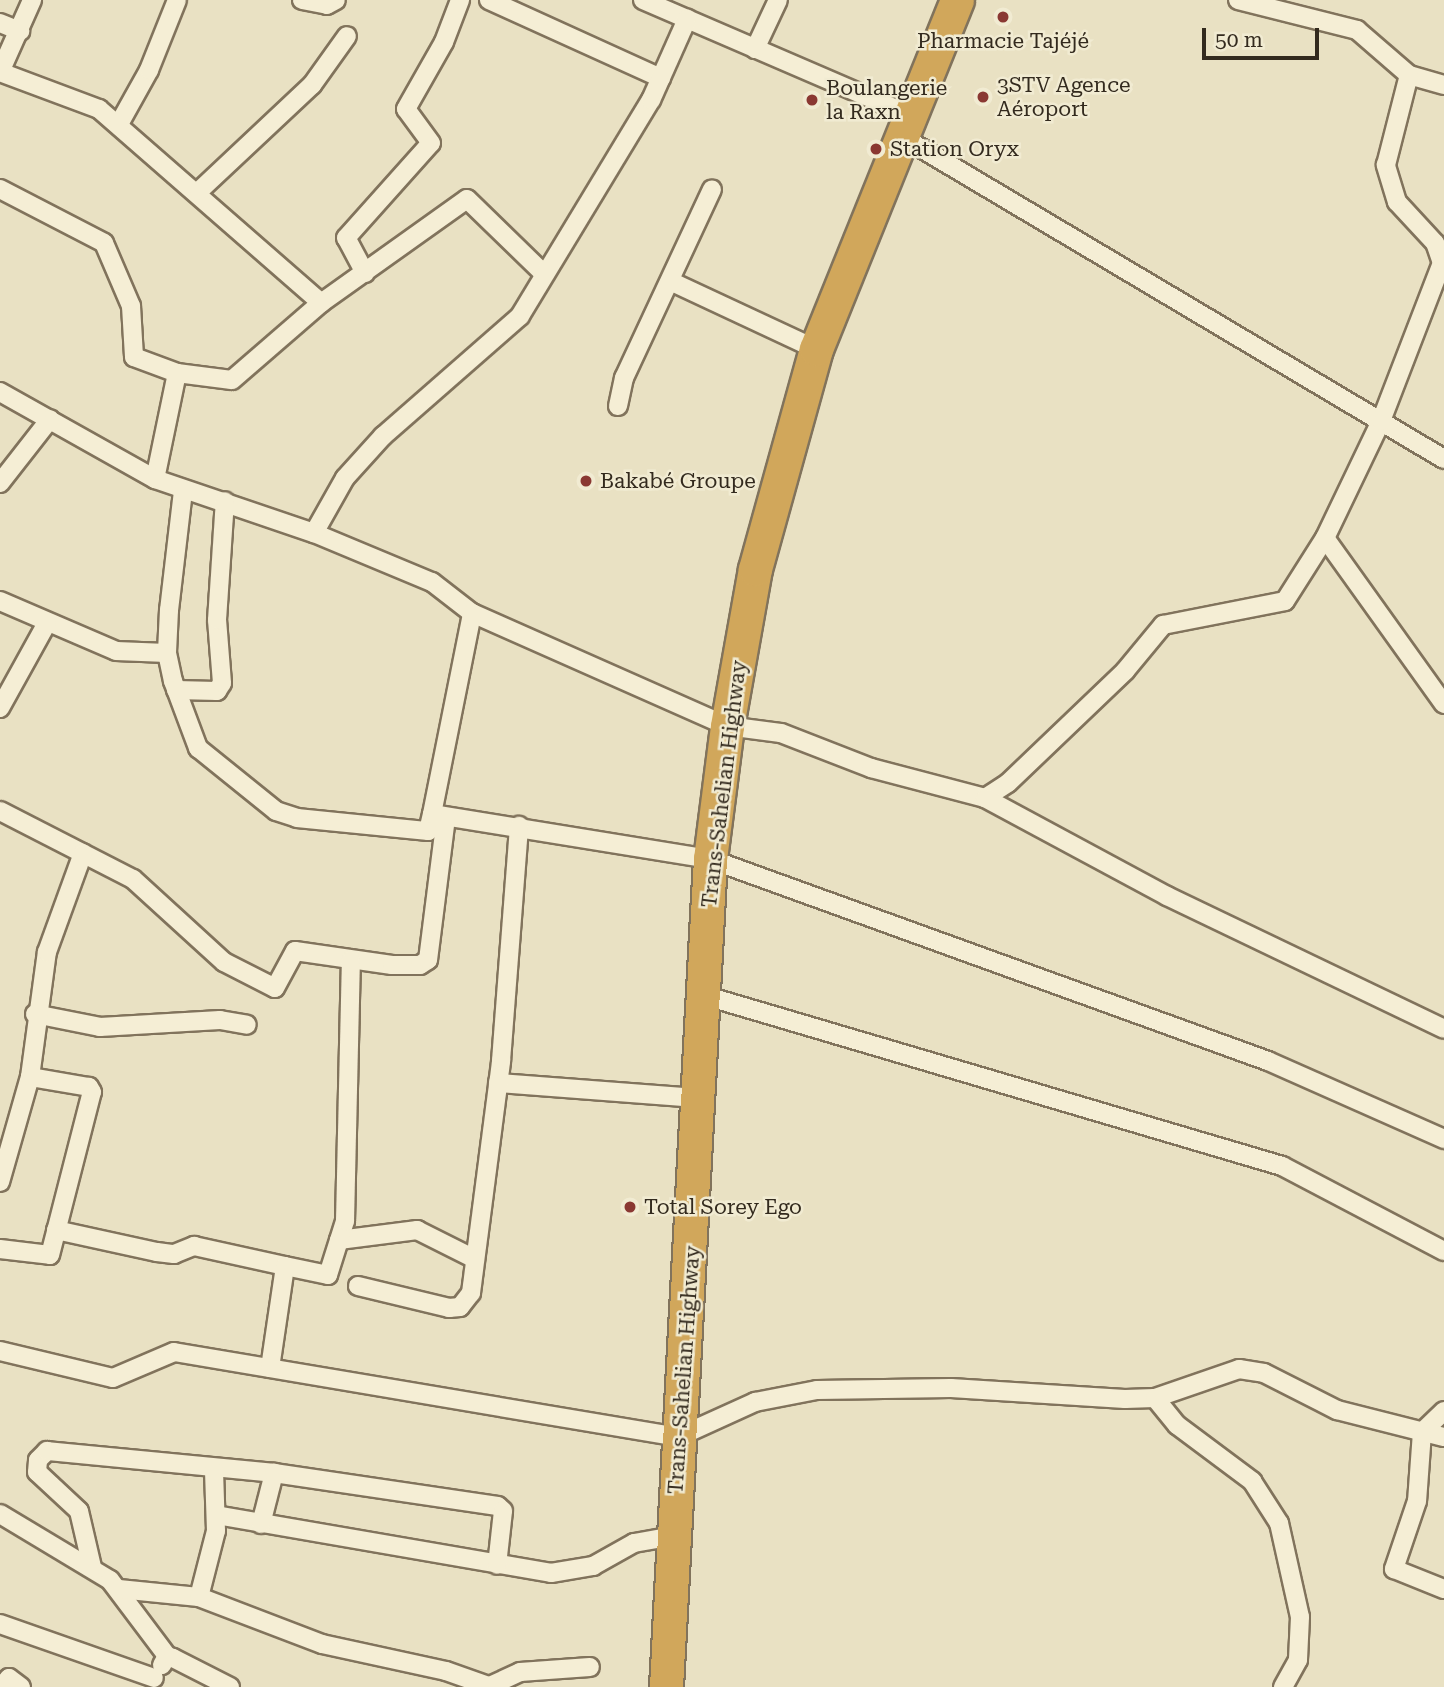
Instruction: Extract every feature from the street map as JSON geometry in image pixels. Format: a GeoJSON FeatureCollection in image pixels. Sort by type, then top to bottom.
{"type":"FeatureCollection","features":[{"type":"Feature","properties":{"kind":"highway","name":"Trans-Sahelian Highway"},"geometry":{"type":"LineString","coordinates":[[666,1687],[678,1437],[687,1357],[710,859],[727,726],[755,569],[816,349],[904,124],[957,0]]}},
{"type":"Feature","properties":{"kind":"street"},"geometry":{"type":"LineString","coordinates":[[32,0],[0,72],[96,108],[119,124],[199,191],[321,303]]}},
{"type":"Feature","properties":{"kind":"street"},"geometry":{"type":"LineString","coordinates":[[119,124],[149,70],[177,0]]}},
{"type":"Feature","properties":{"kind":"street"},"geometry":{"type":"LineString","coordinates":[[302,0],[327,5],[336,0]]}},
{"type":"Feature","properties":{"kind":"street"},"geometry":{"type":"LineString","coordinates":[[365,273],[346,238],[431,143],[406,109],[444,43],[460,0]]}},
{"type":"Feature","properties":{"kind":"street"},"geometry":{"type":"LineString","coordinates":[[489,0],[661,78]]}},
{"type":"Feature","properties":{"kind":"street"},"geometry":{"type":"LineString","coordinates":[[643,0],[755,50],[904,124],[1444,459]]}},
{"type":"Feature","properties":{"kind":"street"},"geometry":{"type":"LineString","coordinates":[[755,50],[778,0]]}},
{"type":"Feature","properties":{"kind":"street"},"geometry":{"type":"LineString","coordinates":[[1238,0],[1357,30],[1409,75],[1444,85]]}},
{"type":"Feature","properties":{"kind":"street"},"geometry":{"type":"LineString","coordinates":[[314,533],[345,478],[383,436],[505,333],[520,316],[543,273],[661,78],[687,19]]}},
{"type":"Feature","properties":{"kind":"street"},"geometry":{"type":"LineString","coordinates":[[0,23],[20,31]]}},
{"type":"Feature","properties":{"kind":"street"},"geometry":{"type":"LineString","coordinates":[[199,191],[312,85],[347,36]]}},
{"type":"Feature","properties":{"kind":"street"},"geometry":{"type":"LineString","coordinates":[[985,798],[1008,783],[1125,671],[1163,625],[1284,601],[1325,538],[1381,421],[1442,263],[1437,236],[1401,209],[1385,166],[1409,75]]}},
{"type":"Feature","properties":{"kind":"street"},"geometry":{"type":"LineString","coordinates":[[0,189],[104,243],[131,306],[134,357],[177,373],[232,380],[321,303],[467,199],[543,273]]}},
{"type":"Feature","properties":{"kind":"street"},"geometry":{"type":"LineString","coordinates":[[618,406],[625,379],[672,282],[712,189]]}},
{"type":"Feature","properties":{"kind":"street"},"geometry":{"type":"LineString","coordinates":[[672,282],[816,349]]}},
{"type":"Feature","properties":{"kind":"street"},"geometry":{"type":"LineString","coordinates":[[155,479],[177,373]]}},
{"type":"Feature","properties":{"kind":"street"},"geometry":{"type":"LineString","coordinates":[[0,392],[155,479],[183,491],[225,501],[314,533],[432,582],[472,612],[727,726],[781,733],[871,768],[985,798],[1191,909],[1444,1029]]}},
{"type":"Feature","properties":{"kind":"street"},"geometry":{"type":"LineString","coordinates":[[0,483],[50,419]]}},
{"type":"Feature","properties":{"kind":"street"},"geometry":{"type":"LineString","coordinates":[[183,491],[171,566],[167,653],[176,690],[198,748],[276,811],[297,818],[428,831],[439,815]]}},
{"type":"Feature","properties":{"kind":"street"},"geometry":{"type":"LineString","coordinates":[[176,690],[217,691],[222,683],[217,620],[225,501]]}},
{"type":"Feature","properties":{"kind":"street"},"geometry":{"type":"LineString","coordinates":[[1325,538],[1444,704]]}},
{"type":"Feature","properties":{"kind":"street"},"geometry":{"type":"LineString","coordinates":[[0,601],[47,624],[116,651],[167,653]]}},
{"type":"Feature","properties":{"kind":"street"},"geometry":{"type":"LineString","coordinates":[[0,811],[133,879],[223,962],[273,988],[295,951],[351,960],[420,965],[432,954],[439,815],[472,612]]}},
{"type":"Feature","properties":{"kind":"street"},"geometry":{"type":"LineString","coordinates":[[0,708],[47,624]]}},
{"type":"Feature","properties":{"kind":"street"},"geometry":{"type":"LineString","coordinates":[[439,815],[710,859],[1268,1061],[1444,1139]]}},
{"type":"Feature","properties":{"kind":"street"},"geometry":{"type":"LineString","coordinates":[[358,1286],[460,1307],[471,1293],[473,1258],[498,1083],[519,826]]}},
{"type":"Feature","properties":{"kind":"street"},"geometry":{"type":"LineString","coordinates":[[0,1182],[30,1077],[35,1014],[47,952],[83,853]]}},
{"type":"Feature","properties":{"kind":"street"},"geometry":{"type":"LineString","coordinates":[[56,1230],[174,1254],[194,1246],[324,1277],[339,1240],[346,1204],[351,960]]}},
{"type":"Feature","properties":{"kind":"street"},"geometry":{"type":"LineString","coordinates":[[703,995],[1282,1166],[1444,1251]]}},
{"type":"Feature","properties":{"kind":"street"},"geometry":{"type":"LineString","coordinates":[[35,1014],[100,1027],[220,1020],[247,1025]]}},
{"type":"Feature","properties":{"kind":"street"},"geometry":{"type":"LineString","coordinates":[[0,1249],[49,1256],[92,1090],[30,1077]]}},
{"type":"Feature","properties":{"kind":"street"},"geometry":{"type":"LineString","coordinates":[[498,1083],[697,1098]]}},
{"type":"Feature","properties":{"kind":"street"},"geometry":{"type":"LineString","coordinates":[[339,1240],[417,1230],[473,1258]]}},
{"type":"Feature","properties":{"kind":"street"},"geometry":{"type":"LineString","coordinates":[[270,1368],[285,1266]]}},
{"type":"Feature","properties":{"kind":"street"},"geometry":{"type":"LineString","coordinates":[[0,1352],[113,1378],[174,1352],[270,1368],[322,1381],[678,1437],[755,1402],[817,1390],[951,1388],[1155,1398],[1238,1369],[1264,1373],[1338,1410],[1444,1437]]}},
{"type":"Feature","properties":{"kind":"street"},"geometry":{"type":"LineString","coordinates":[[1155,1398],[1177,1425],[1252,1481],[1279,1523],[1300,1617],[1298,1660],[1283,1687]]}},
{"type":"Feature","properties":{"kind":"street"},"geometry":{"type":"LineString","coordinates":[[1444,1411],[1422,1432],[1417,1501],[1394,1569],[1444,1589]]}},
{"type":"Feature","properties":{"kind":"street"},"geometry":{"type":"LineString","coordinates":[[92,1567],[86,1526],[71,1500],[37,1472],[42,1454],[72,1452],[214,1471],[274,1473],[498,1506],[503,1511],[497,1565]]}},
{"type":"Feature","properties":{"kind":"street"},"geometry":{"type":"LineString","coordinates":[[199,1597],[216,1515],[214,1471]]}},
{"type":"Feature","properties":{"kind":"street"},"geometry":{"type":"LineString","coordinates":[[261,1524],[274,1473]]}},
{"type":"Feature","properties":{"kind":"street"},"geometry":{"type":"LineString","coordinates":[[0,1514],[92,1567],[119,1589],[167,1657],[230,1687]]}},
{"type":"Feature","properties":{"kind":"street"},"geometry":{"type":"LineString","coordinates":[[216,1515],[497,1565],[575,1571],[634,1543],[674,1536]]}},
{"type":"Feature","properties":{"kind":"street"},"geometry":{"type":"LineString","coordinates":[[119,1589],[199,1597],[322,1644],[446,1671],[490,1687],[520,1672],[590,1667]]}},
{"type":"Feature","properties":{"kind":"street"},"geometry":{"type":"LineString","coordinates":[[0,1624],[154,1683],[167,1657]]}},
{"type":"Feature","properties":{"kind":"street"},"geometry":{"type":"LineString","coordinates":[[1,1687],[9,1678],[21,1687]]}},
{"type":"Feature","properties":{"kind":"place","name":"Pharmacie Tajéjé"},"geometry":{"type":"Point","coordinates":[1003,17]}},
{"type":"Feature","properties":{"kind":"place","name":"3STV Agence Aéroport"},"geometry":{"type":"Point","coordinates":[983,97]}},
{"type":"Feature","properties":{"kind":"place","name":"Boulangerie la Raxn"},"geometry":{"type":"Point","coordinates":[812,100]}},
{"type":"Feature","properties":{"kind":"place","name":"Station Oryx"},"geometry":{"type":"Point","coordinates":[876,149]}},
{"type":"Feature","properties":{"kind":"place","name":"Bakabé Groupe"},"geometry":{"type":"Point","coordinates":[586,481]}},
{"type":"Feature","properties":{"kind":"place","name":"Total Sorey Ego"},"geometry":{"type":"Point","coordinates":[630,1207]}}]}
